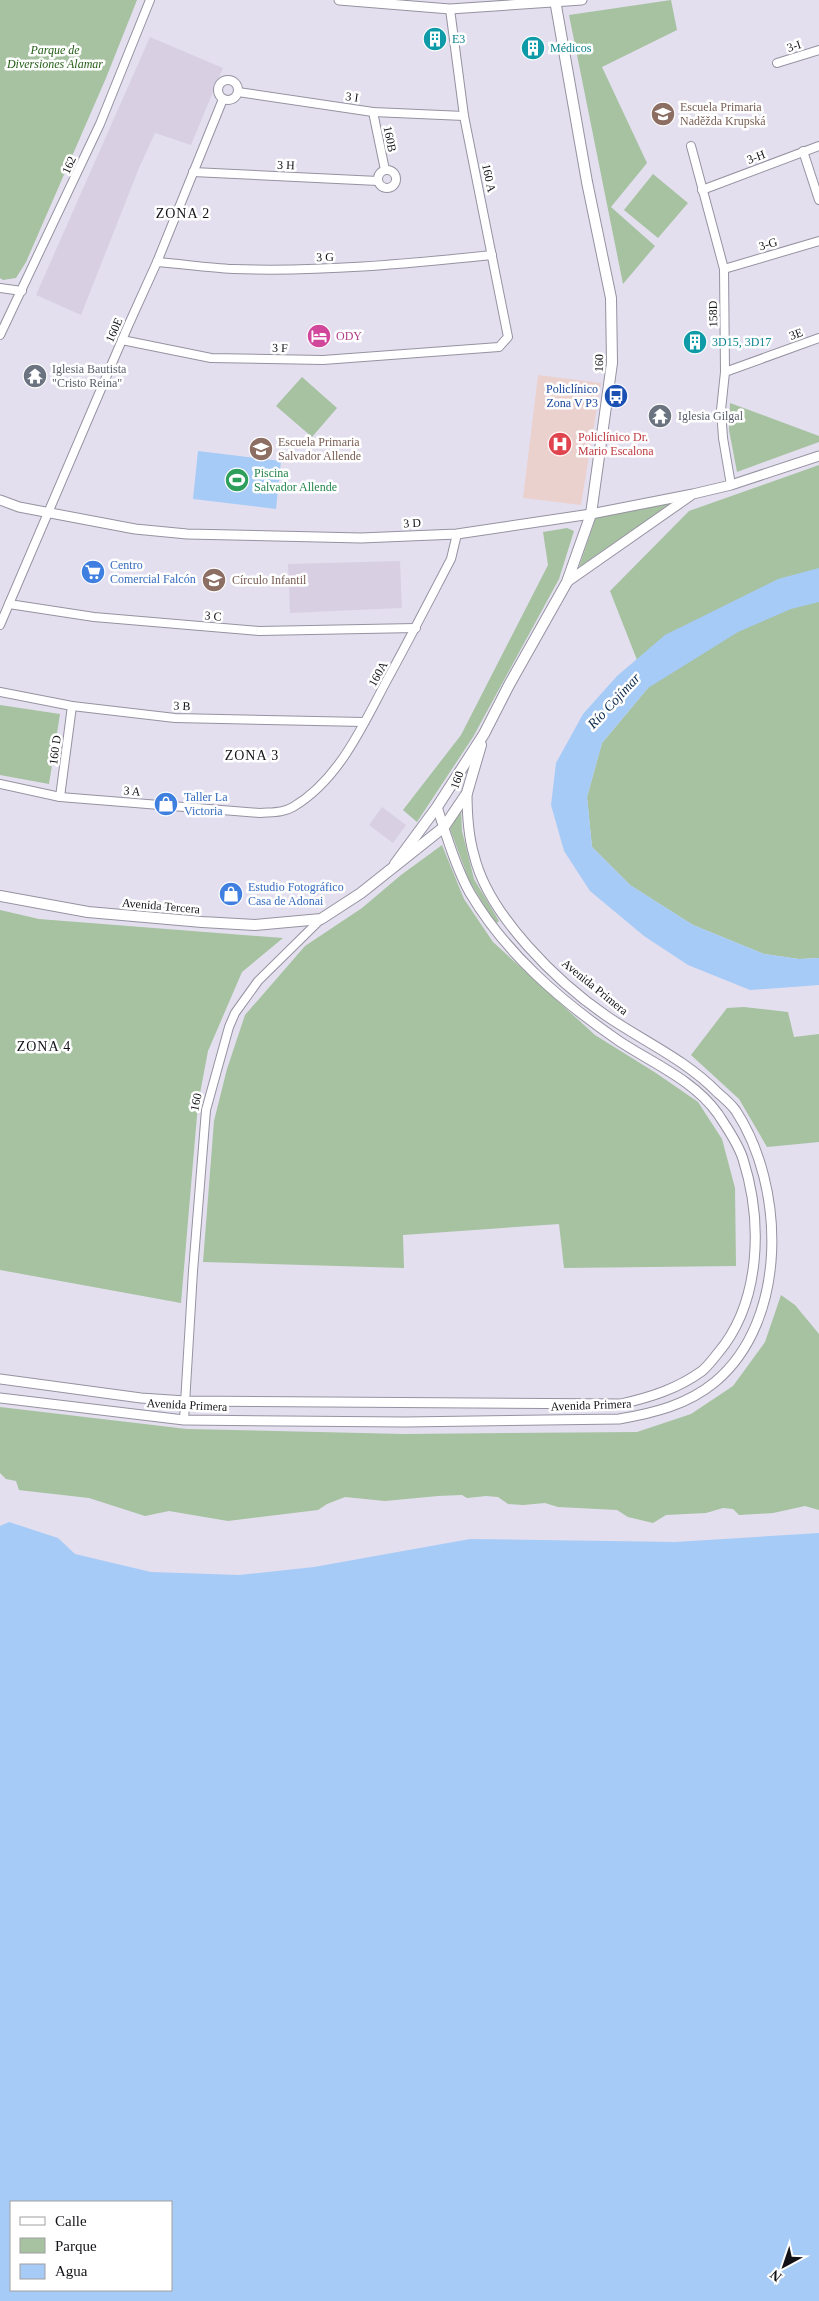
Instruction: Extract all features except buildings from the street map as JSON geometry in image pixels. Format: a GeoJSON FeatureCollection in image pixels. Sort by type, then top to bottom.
{"type":"FeatureCollection","features":[{"type":"Feature","properties":{"kind":"main road","name":"160"},"geometry":{"type":"LineString","coordinates":[[395,864],[437,807],[484,734],[509,685],[567,582],[591,514],[611,382],[611,298],[587,182],[555,1]]}},
{"type":"Feature","properties":{"kind":"main road","name":"160"},"geometry":{"type":"LineString","coordinates":[[321,919],[360,893],[444,827],[467,793],[484,734]]}},
{"type":"Feature","properties":{"kind":"main road"},"geometry":{"type":"LineString","coordinates":[[446,793],[459,790],[467,793]]}},
{"type":"Feature","properties":{"kind":"main road","name":"Avenida Tercera"},"geometry":{"type":"LineString","coordinates":[[0,896],[88,912],[202,922],[255,924],[321,919]]}},
{"type":"Feature","properties":{"kind":"street","name":"162"},"geometry":{"type":"LineString","coordinates":[[0,335],[100,124],[150,0]]}},
{"type":"Feature","properties":{"kind":"street"},"geometry":{"type":"LineString","coordinates":[[339,0],[450,9],[582,0]]}},
{"type":"Feature","properties":{"kind":"street","name":"160 A"},"geometry":{"type":"LineString","coordinates":[[450,9],[464,116],[508,337],[499,347]]}},
{"type":"Feature","properties":{"kind":"street","name":"3-I"},"geometry":{"type":"LineString","coordinates":[[777,63],[819,50]]}},
{"type":"Feature","properties":{"kind":"street"},"geometry":{"type":"LineString","coordinates":[[225,79],[235,82],[238,92],[230,100],[223,99],[217,90],[219,83],[225,79]]}},
{"type":"Feature","properties":{"kind":"street","name":"3 I"},"geometry":{"type":"LineString","coordinates":[[238,92],[373,112],[464,116]]}},
{"type":"Feature","properties":{"kind":"street","name":"160E"},"geometry":{"type":"LineString","coordinates":[[0,625],[157,262],[223,99]]}},
{"type":"Feature","properties":{"kind":"street","name":"160B"},"geometry":{"type":"LineString","coordinates":[[373,112],[385,170]]}},
{"type":"Feature","properties":{"kind":"street","name":"158D"},"geometry":{"type":"LineString","coordinates":[[691,146],[724,269],[725,372],[721,410],[722,429],[731,485]]}},
{"type":"Feature","properties":{"kind":"street","name":"3-H"},"geometry":{"type":"LineString","coordinates":[[702,190],[819,146]]}},
{"type":"Feature","properties":{"kind":"street"},"geometry":{"type":"LineString","coordinates":[[803,151],[819,200]]}},
{"type":"Feature","properties":{"kind":"street"},"geometry":{"type":"LineString","coordinates":[[385,170],[394,174],[394,185],[384,188],[378,180],[379,174],[385,170]]}},
{"type":"Feature","properties":{"kind":"street","name":"3 H"},"geometry":{"type":"LineString","coordinates":[[193,172],[378,180]]}},
{"type":"Feature","properties":{"kind":"street","name":"3-G"},"geometry":{"type":"LineString","coordinates":[[724,269],[819,241]]}},
{"type":"Feature","properties":{"kind":"street","name":"3 G"},"geometry":{"type":"LineString","coordinates":[[157,262],[232,269],[373,267],[492,255]]}},
{"type":"Feature","properties":{"kind":"street"},"geometry":{"type":"LineString","coordinates":[[0,288],[22,291]]}},
{"type":"Feature","properties":{"kind":"street","name":"3E"},"geometry":{"type":"LineString","coordinates":[[725,372],[819,338]]}},
{"type":"Feature","properties":{"kind":"street","name":"3 F"},"geometry":{"type":"LineString","coordinates":[[122,340],[211,358],[323,360],[499,347]]}},
{"type":"Feature","properties":{"kind":"street","name":"3 D"},"geometry":{"type":"LineString","coordinates":[[0,500],[49,513],[135,529],[187,534],[352,538],[457,534],[591,514],[693,494],[731,485],[819,456]]}},
{"type":"Feature","properties":{"kind":"street"},"geometry":{"type":"LineString","coordinates":[[567,582],[693,494]]}},
{"type":"Feature","properties":{"kind":"street","name":"160A"},"geometry":{"type":"LineString","coordinates":[[293,807],[311,794],[340,763],[416,628],[451,559],[457,534]]}},
{"type":"Feature","properties":{"kind":"street","name":"3 C"},"geometry":{"type":"LineString","coordinates":[[9,604],[94,617],[259,631],[416,628]]}},
{"type":"Feature","properties":{"kind":"street","name":"3 B"},"geometry":{"type":"LineString","coordinates":[[0,692],[72,706],[175,718],[364,722]]}},
{"type":"Feature","properties":{"kind":"street","name":"160 D"},"geometry":{"type":"LineString","coordinates":[[60,797],[72,706]]}},
{"type":"Feature","properties":{"kind":"street","name":"3 A"},"geometry":{"type":"LineString","coordinates":[[0,784],[60,797],[260,813],[280,812],[293,807]]}},
{"type":"Feature","properties":{"kind":"street","name":"Avenida Primera"},"geometry":{"type":"LineString","coordinates":[[0,1398],[184,1420],[405,1422],[619,1419],[670,1408],[693,1397],[716,1381],[743,1351],[762,1312],[770,1278],[771,1219],[765,1179],[753,1142],[735,1109],[704,1078],[660,1047],[608,1017],[562,979],[501,914],[484,883],[474,856],[467,814],[467,793]]}},
{"type":"Feature","properties":{"kind":"street","name":"Avenida Primera"},"geometry":{"type":"LineString","coordinates":[[0,1378],[141,1398],[185,1401],[616,1404],[653,1397],[674,1389],[704,1370],[737,1326],[748,1298],[753,1275],[753,1210],[743,1160],[736,1143],[716,1112],[698,1092],[612,1036],[573,1007],[531,971],[496,933],[469,891],[437,807]]}},
{"type":"Feature","properties":{"kind":"street","name":"160"},"geometry":{"type":"LineString","coordinates":[[184,1420],[206,1110],[235,1013],[258,981],[321,919]]}},
{"type":"Feature","properties":{"kind":"street"},"geometry":{"type":"LineString","coordinates":[[753,1275],[770,1278]]}},
{"type":"Feature","properties":{"kind":"street"},"geometry":{"type":"LineString","coordinates":[[403,1404],[405,1422]]}},
{"type":"Feature","properties":{"kind":"street"},"geometry":{"type":"LineString","coordinates":[[616,1404],[619,1419]]}},
{"type":"Feature","properties":{"kind":"shaded area"},"geometry":{"type":"Polygon","coordinates":[[[150,37],[223,68],[191,145],[155,133],[139,168],[81,315],[36,295],[150,37]]]}},
{"type":"Feature","properties":{"kind":"shaded area","name":"Policlínico Dr. Mario Escalona"},"geometry":{"type":"Polygon","coordinates":[[[538,375],[601,383],[581,505],[523,498],[538,375]]]}},
{"type":"Feature","properties":{"kind":"shaded area"},"geometry":{"type":"Polygon","coordinates":[[[400,561],[402,608],[290,613],[288,564],[400,561]]]}},
{"type":"Feature","properties":{"kind":"shaded area"},"geometry":{"type":"Polygon","coordinates":[[[382,807],[406,825],[393,843],[369,825],[382,807]]]}},
{"type":"Feature","properties":{"kind":"green space","name":"Parque de Diversiones Alamar"},"geometry":{"type":"Polygon","coordinates":[[[0,0],[137,0],[106,78],[26,262],[16,278],[3,280],[0,278],[0,0]]]}},
{"type":"Feature","properties":{"kind":"green space"},"geometry":{"type":"Polygon","coordinates":[[[671,0],[677,30],[602,67],[647,163],[611,207],[655,246],[623,284],[569,15],[671,0]]]}},
{"type":"Feature","properties":{"kind":"green space"},"geometry":{"type":"Polygon","coordinates":[[[653,174],[688,203],[658,238],[624,210],[653,174]]]}},
{"type":"Feature","properties":{"kind":"green space"},"geometry":{"type":"Polygon","coordinates":[[[302,377],[337,408],[312,437],[276,406],[302,377]]]}},
{"type":"Feature","properties":{"kind":"green space"},"geometry":{"type":"Polygon","coordinates":[[[730,403],[819,436],[819,442],[737,472],[729,430],[730,403]]]}},
{"type":"Feature","properties":{"kind":"green space"},"geometry":{"type":"Polygon","coordinates":[[[819,465],[819,958],[799,959],[764,954],[693,925],[630,885],[592,847],[587,797],[602,743],[648,688],[610,591],[689,511],[819,465]]]}},
{"type":"Feature","properties":{"kind":"green space"},"geometry":{"type":"Polygon","coordinates":[[[671,503],[579,567],[596,517],[671,503]]]}},
{"type":"Feature","properties":{"kind":"green space"},"geometry":{"type":"Polygon","coordinates":[[[567,528],[574,531],[559,579],[473,737],[417,822],[403,810],[461,735],[548,565],[543,532],[567,528]]]}},
{"type":"Feature","properties":{"kind":"green space"},"geometry":{"type":"Polygon","coordinates":[[[0,705],[60,714],[49,784],[0,775],[0,705]]]}},
{"type":"Feature","properties":{"kind":"green space"},"geometry":{"type":"Polygon","coordinates":[[[461,809],[462,831],[474,879],[499,921],[495,924],[469,880],[450,829],[461,809]]]}},
{"type":"Feature","properties":{"kind":"green space"},"geometry":{"type":"Polygon","coordinates":[[[442,845],[464,899],[493,942],[595,1035],[698,1102],[722,1139],[735,1188],[736,1266],[564,1268],[559,1224],[403,1235],[404,1268],[203,1262],[214,1121],[227,1069],[245,1015],[305,946],[362,908],[401,875],[442,845]]]}},
{"type":"Feature","properties":{"kind":"green space"},"geometry":{"type":"Polygon","coordinates":[[[0,910],[39,919],[283,938],[242,972],[208,1051],[198,1104],[181,1303],[0,1270],[0,910]]]}},
{"type":"Feature","properties":{"kind":"green space"},"geometry":{"type":"Polygon","coordinates":[[[744,1007],[788,1012],[794,1037],[819,1034],[819,1142],[767,1147],[739,1099],[691,1055],[727,1008],[744,1007]]]}},
{"type":"Feature","properties":{"kind":"green space"},"geometry":{"type":"Polygon","coordinates":[[[781,1295],[795,1305],[819,1334],[819,1510],[805,1506],[773,1513],[739,1515],[733,1509],[723,1508],[706,1513],[666,1515],[653,1523],[628,1517],[617,1510],[558,1507],[545,1503],[508,1504],[498,1497],[467,1498],[462,1495],[385,1501],[345,1497],[327,1504],[318,1510],[228,1521],[169,1511],[145,1516],[89,1498],[19,1490],[16,1481],[6,1479],[0,1473],[0,1407],[187,1429],[404,1434],[637,1432],[691,1414],[733,1386],[765,1342],[781,1295]]]}},
{"type":"Feature","properties":{"kind":"water","name":"Piscina Salvador Allende"},"geometry":{"type":"Polygon","coordinates":[[[198,451],[281,461],[276,509],[193,499],[198,451]]]}},
{"type":"Feature","properties":{"kind":"water","name":"Río Cojímar"},"geometry":{"type":"Polygon","coordinates":[[[819,568],[819,602],[791,609],[738,632],[648,688],[602,743],[587,797],[592,847],[630,885],[693,925],[764,954],[799,959],[819,958],[819,985],[750,990],[688,965],[644,936],[590,891],[564,851],[551,805],[556,763],[583,714],[617,676],[665,635],[778,579],[819,568]]]}},
{"type":"Feature","properties":{"kind":"water"},"geometry":{"type":"Polygon","coordinates":[[[9,1522],[58,1538],[75,1554],[151,1572],[239,1575],[314,1567],[470,1539],[675,1542],[819,1533],[819,2301],[0,2301],[0,1526],[9,1522]]]}},
{"type":"Feature","properties":{"kind":"place","name":"E3"},"geometry":{"type":"Point","coordinates":[435,39]}},
{"type":"Feature","properties":{"kind":"place","name":"Médicos"},"geometry":{"type":"Point","coordinates":[533,48]}},
{"type":"Feature","properties":{"kind":"place","name":"Escuela Primaria Naděžda Krupská"},"geometry":{"type":"Point","coordinates":[663,114]}},
{"type":"Feature","properties":{"kind":"place","name":"ODY"},"geometry":{"type":"Point","coordinates":[319,336]}},
{"type":"Feature","properties":{"kind":"place","name":"3D15, 3D17"},"geometry":{"type":"Point","coordinates":[695,342]}},
{"type":"Feature","properties":{"kind":"place","name":"Iglesia Bautista \"Cristo Reina\""},"geometry":{"type":"Point","coordinates":[35,376]}},
{"type":"Feature","properties":{"kind":"place","name":"Policlínico Zona V P3"},"geometry":{"type":"Point","coordinates":[616,396]}},
{"type":"Feature","properties":{"kind":"place","name":"Iglesia Gilgal"},"geometry":{"type":"Point","coordinates":[660,416]}},
{"type":"Feature","properties":{"kind":"place","name":"Policlínico Dr. Mario Escalona"},"geometry":{"type":"Point","coordinates":[560,444]}},
{"type":"Feature","properties":{"kind":"place","name":"Escuela Primaria Salvador Allende"},"geometry":{"type":"Point","coordinates":[261,449]}},
{"type":"Feature","properties":{"kind":"place","name":"Piscina Salvador Allende"},"geometry":{"type":"Point","coordinates":[237,480]}},
{"type":"Feature","properties":{"kind":"place","name":"Centro Comercial Falcón"},"geometry":{"type":"Point","coordinates":[93,572]}},
{"type":"Feature","properties":{"kind":"place","name":"Círculo Infantil"},"geometry":{"type":"Point","coordinates":[214,580]}},
{"type":"Feature","properties":{"kind":"place","name":"Taller La Victoria"},"geometry":{"type":"Point","coordinates":[166,804]}},
{"type":"Feature","properties":{"kind":"place","name":"Estudio Fotográfico Casa de Adonai"},"geometry":{"type":"Point","coordinates":[231,894]}},
{"type":"Feature","properties":{"kind":"district","name":"ZONA 2"},"geometry":{"type":"Point","coordinates":[183,213]}},
{"type":"Feature","properties":{"kind":"district","name":"ZONA 3"},"geometry":{"type":"Point","coordinates":[252,755]}},
{"type":"Feature","properties":{"kind":"district","name":"ZONA 4"},"geometry":{"type":"Point","coordinates":[44,1046]}}]}
